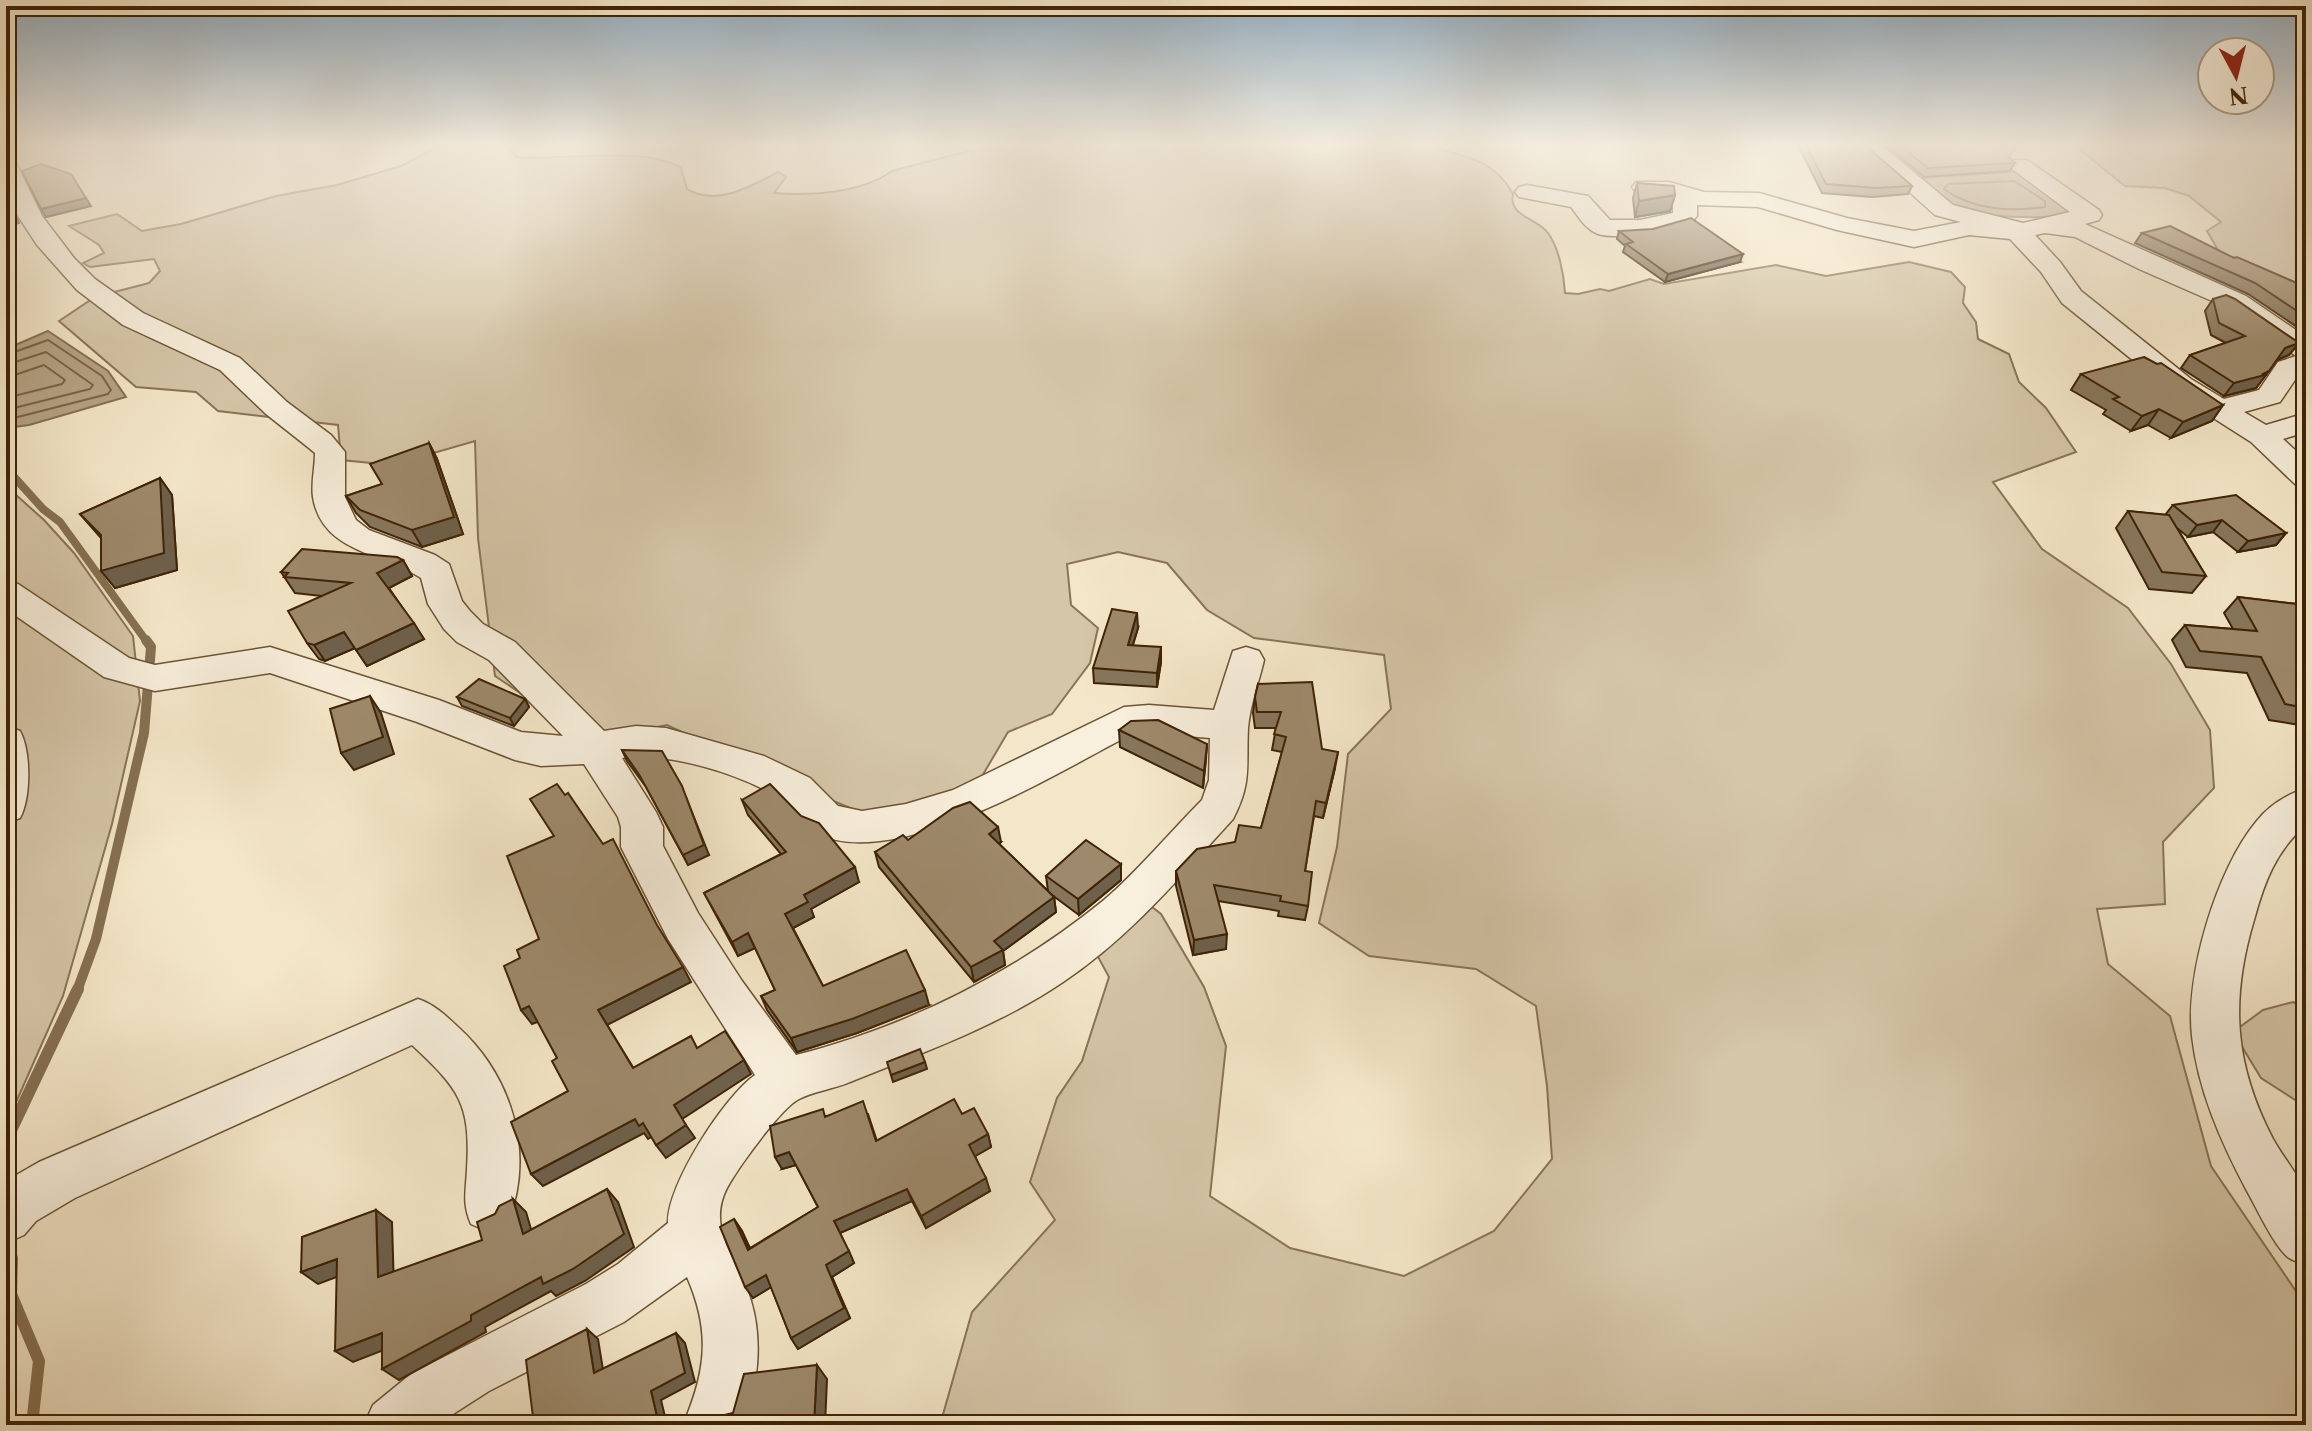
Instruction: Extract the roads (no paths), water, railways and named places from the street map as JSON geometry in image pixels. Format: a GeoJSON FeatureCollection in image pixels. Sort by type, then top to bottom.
{"type":"FeatureCollection","features":[{"type":"Feature","properties":{"kind":"street"},"geometry":{"type":"LineString","coordinates":[[27,212],[75,275],[95,293],[156,331],[208,351],[230,364],[281,412],[324,444],[330,452],[329,495],[337,521],[367,544],[413,557],[437,572],[445,604],[457,620],[470,633],[502,651],[557,709],[584,732],[636,812],[642,827],[642,847],[683,926],[726,995],[786,1080]]}},
{"type":"Feature","properties":{"kind":"street"},"geometry":{"type":"LineString","coordinates":[[1587,212],[1596,223],[1618,229],[1677,221],[1685,216],[1685,212]]}},
{"type":"Feature","properties":{"kind":"street"},"geometry":{"type":"LineString","coordinates":[[1800,212],[1914,239],[1928,239],[1961,228],[2081,230],[2148,264],[2237,302],[2306,350]]}},
{"type":"Feature","properties":{"kind":"street"},"geometry":{"type":"LineString","coordinates":[[1952,212],[2031,229],[2090,215],[2085,212]]}},
{"type":"Feature","properties":{"kind":"street"},"geometry":{"type":"LineString","coordinates":[[2031,229],[2071,297],[2181,385],[2262,436],[2306,477]]}},
{"type":"Feature","properties":{"kind":"street"},"geometry":{"type":"LineString","coordinates":[[2219,409],[2270,396],[2288,368],[2306,362]]}},
{"type":"Feature","properties":{"kind":"street"},"geometry":{"type":"LineString","coordinates":[[2275,388],[2306,398]]}},
{"type":"Feature","properties":{"kind":"street"},"geometry":{"type":"LineString","coordinates":[[2262,436],[2306,422]]}},
{"type":"Feature","properties":{"kind":"street"},"geometry":{"type":"LineString","coordinates":[[6,592],[117,668],[155,678],[270,660],[305,669],[394,702],[426,710],[515,745],[541,751],[593,748],[636,741],[666,743],[764,771],[796,789],[826,820],[862,827],[906,820],[965,802],[1124,721],[1149,719],[1229,725]]}},
{"type":"Feature","properties":{"kind":"street"},"geometry":{"type":"LineString","coordinates":[[712,1425],[717,1418],[732,1359],[725,1302],[694,1234],[693,1210],[708,1172],[765,1096],[786,1080],[825,1070],[953,1019],[1047,968],[1121,911],[1219,808],[1229,780],[1229,725],[1246,660]]}},
{"type":"Feature","properties":{"kind":"street"},"geometry":{"type":"LineString","coordinates":[[6,741],[6,807]]}},
{"type":"Feature","properties":{"kind":"street"},"geometry":{"type":"LineString","coordinates":[[2306,804],[2283,817],[2259,850],[2231,923],[2214,1005],[2218,1051],[2231,1097],[2252,1148],[2306,1239]]}},
{"type":"Feature","properties":{"kind":"street"},"geometry":{"type":"LineString","coordinates":[[6,1217],[18,1203],[57,1180],[418,1020],[457,1056],[485,1098],[492,1148],[489,1206]]}},
{"type":"Feature","properties":{"kind":"street"},"geometry":{"type":"LineString","coordinates":[[393,1425],[434,1391],[559,1328],[667,1264],[694,1234]]}},
{"type":"Feature","properties":{"kind":"water"},"geometry":{"type":"Polygon","coordinates":[[[1971,212],[2072,212],[2032,217],[1971,212]]]}},
{"type":"Feature","properties":{"kind":"water"},"geometry":{"type":"Polygon","coordinates":[[[48,331],[108,371],[126,397],[29,425],[6,428],[6,349],[48,331]]]}},
{"type":"Feature","properties":{"kind":"waterway"},"geometry":{"type":"LineString","coordinates":[[6,468],[43,509],[60,522],[147,642]]}},
{"type":"Feature","properties":{"kind":"waterway"},"geometry":{"type":"LineString","coordinates":[[77,991],[96,939],[144,733],[151,647],[146,640]]}},
{"type":"Feature","properties":{"kind":"waterway"},"geometry":{"type":"LineString","coordinates":[[6,1141],[78,989]]}},
{"type":"Feature","properties":{"kind":"waterway"},"geometry":{"type":"LineString","coordinates":[[12,1258],[11,1294],[39,1361],[32,1425]]}}]}
